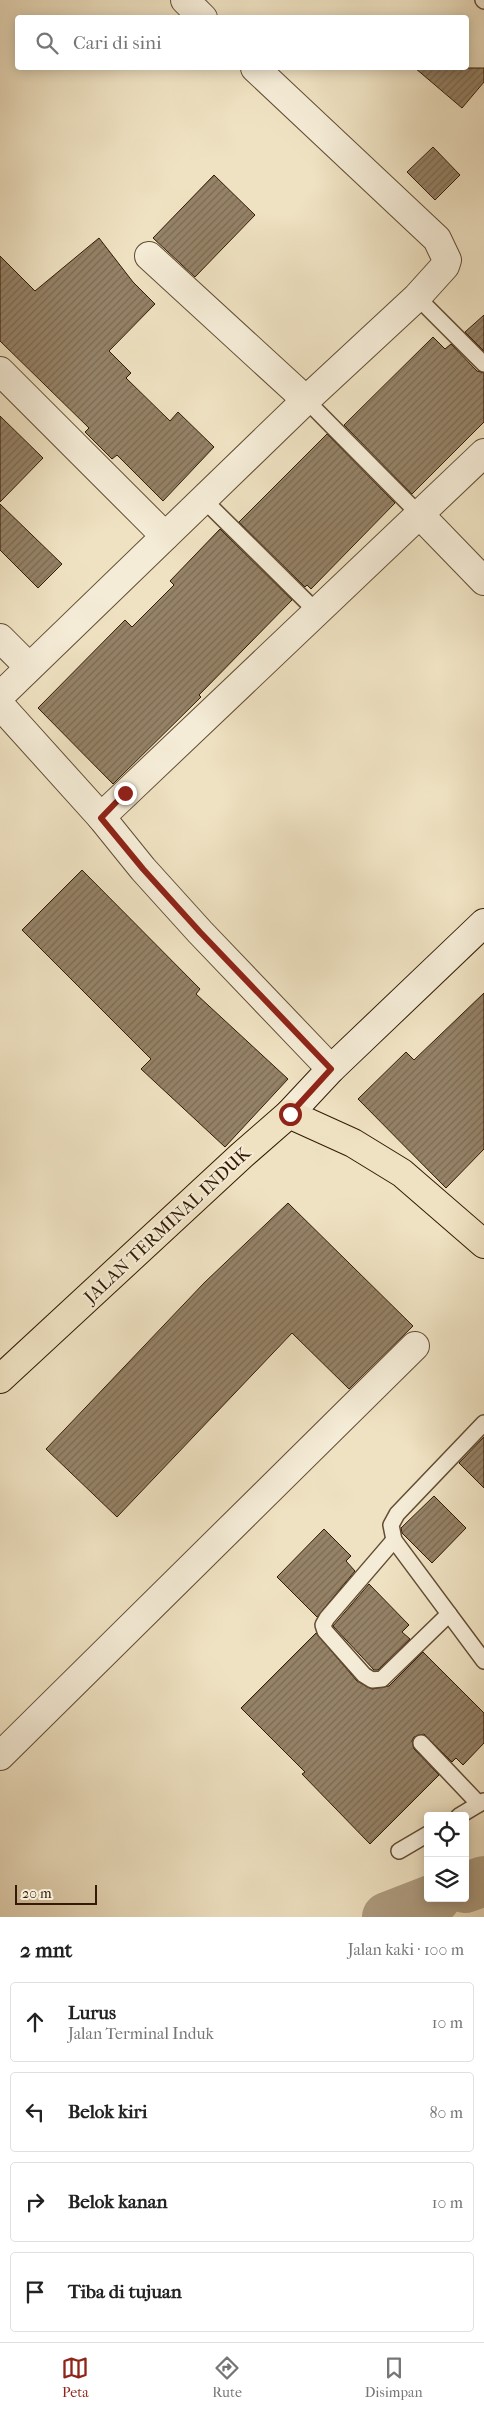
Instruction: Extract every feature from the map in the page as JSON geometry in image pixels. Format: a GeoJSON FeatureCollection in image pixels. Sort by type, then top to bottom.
{"type":"FeatureCollection","features":[{"type":"Feature","properties":{"kind":"highway"},"geometry":{"type":"LineString","coordinates":[[290,1114],[353,1143],[402,1173],[484,1244]]}},
{"type":"Feature","properties":{"kind":"highway","name":"JALAN TERMINAL INDUK"},"geometry":{"type":"LineString","coordinates":[[0,1379],[242,1155],[290,1114]]}},
{"type":"Feature","properties":{"kind":"street"},"geometry":{"type":"LineString","coordinates":[[184,0],[200,15]]}},
{"type":"Feature","properties":{"kind":"street"},"geometry":{"type":"LineString","coordinates":[[0,696],[306,400],[417,297],[445,266],[447,260],[436,239],[257,70]]}},
{"type":"Feature","properties":{"kind":"street"},"geometry":{"type":"LineString","coordinates":[[150,256],[306,400]]}},
{"type":"Feature","properties":{"kind":"street"},"geometry":{"type":"LineString","coordinates":[[0,371],[165,536]]}},
{"type":"Feature","properties":{"kind":"street"},"geometry":{"type":"LineString","coordinates":[[101,818],[484,453]]}},
{"type":"Feature","properties":{"kind":"street"},"geometry":{"type":"LineString","coordinates":[[419,514],[484,581]]}},
{"type":"Feature","properties":{"kind":"street"},"geometry":{"type":"LineString","coordinates":[[0,638],[29,667]]}},
{"type":"Feature","properties":{"kind":"street"},"geometry":{"type":"LineString","coordinates":[[0,705],[193,925],[331,1069]]}},
{"type":"Feature","properties":{"kind":"street","name":"JALAN TERMINAL INDUK"},"geometry":{"type":"LineString","coordinates":[[290,1114],[331,1069],[484,923]]}},
{"type":"Feature","properties":{"kind":"street"},"geometry":{"type":"LineString","coordinates":[[0,1756],[415,1346]]}},
{"type":"Feature","properties":{"kind":"lane"},"geometry":{"type":"LineString","coordinates":[[417,297],[484,364]]}},
{"type":"Feature","properties":{"kind":"lane"},"geometry":{"type":"LineString","coordinates":[[306,400],[419,514]]}},
{"type":"Feature","properties":{"kind":"lane"},"geometry":{"type":"LineString","coordinates":[[203,499],[317,612]]}},
{"type":"Feature","properties":{"kind":"lane"},"geometry":{"type":"LineString","coordinates":[[484,1423],[397,1514],[391,1525],[394,1540],[484,1661]]}},
{"type":"Feature","properties":{"kind":"lane"},"geometry":{"type":"LineString","coordinates":[[394,1540],[326,1618],[323,1625],[325,1631],[364,1675],[372,1680],[382,1679],[449,1614]]}},
{"type":"Feature","properties":{"kind":"lane"},"geometry":{"type":"LineString","coordinates":[[421,1743],[481,1803],[466,1812]]}},
{"type":"Feature","properties":{"kind":"lane"},"geometry":{"type":"LineString","coordinates":[[399,1851],[424,1836]]}},
{"type":"Feature","properties":{"kind":"building"},"geometry":{"type":"Polygon","coordinates":[[[469,68],[484,68],[484,82],[462,108],[417,70],[469,70],[469,68]]]}},
{"type":"Feature","properties":{"kind":"building"},"geometry":{"type":"Polygon","coordinates":[[[433,147],[460,175],[435,200],[407,172],[433,147]]]}},
{"type":"Feature","properties":{"kind":"building"},"geometry":{"type":"Polygon","coordinates":[[[214,175],[255,215],[195,277],[153,238],[214,175]]]}},
{"type":"Feature","properties":{"kind":"building"},"geometry":{"type":"Polygon","coordinates":[[[99,238],[133,282],[155,304],[109,351],[131,373],[126,378],[170,421],[178,412],[214,447],[163,501],[117,455],[112,459],[85,432],[89,428],[0,341],[0,256],[35,291],[99,238]]]}},
{"type":"Feature","properties":{"kind":"building"},"geometry":{"type":"Polygon","coordinates":[[[484,315],[484,351],[465,332],[484,315]]]}},
{"type":"Feature","properties":{"kind":"building"},"geometry":{"type":"Polygon","coordinates":[[[433,337],[445,349],[451,344],[477,371],[484,373],[484,422],[412,494],[344,425],[433,337]]]}},
{"type":"Feature","properties":{"kind":"building"},"geometry":{"type":"Polygon","coordinates":[[[0,416],[43,458],[0,502],[0,416]]]}},
{"type":"Feature","properties":{"kind":"building"},"geometry":{"type":"Polygon","coordinates":[[[327,434],[395,503],[311,589],[307,585],[305,587],[239,522],[327,434]]]}},
{"type":"Feature","properties":{"kind":"building"},"geometry":{"type":"Polygon","coordinates":[[[0,504],[62,564],[38,588],[0,550],[0,504]]]}},
{"type":"Feature","properties":{"kind":"building"},"geometry":{"type":"Polygon","coordinates":[[[220,529],[292,600],[199,695],[201,697],[113,784],[38,708],[125,620],[132,627],[174,585],[170,581],[220,529]]]}},
{"type":"Feature","properties":{"kind":"building"},"geometry":{"type":"Polygon","coordinates":[[[82,870],[200,989],[196,994],[288,1079],[225,1147],[141,1069],[151,1059],[22,930],[82,870]]]}},
{"type":"Feature","properties":{"kind":"building"},"geometry":{"type":"Polygon","coordinates":[[[484,993],[484,1149],[446,1188],[358,1099],[406,1052],[414,1060],[484,993]]]}},
{"type":"Feature","properties":{"kind":"building"},"geometry":{"type":"Polygon","coordinates":[[[288,1203],[413,1326],[349,1389],[292,1333],[117,1517],[46,1449],[204,1283],[288,1203]]]}},
{"type":"Feature","properties":{"kind":"building"},"geometry":{"type":"Polygon","coordinates":[[[484,1437],[484,1488],[459,1463],[484,1437]]]}},
{"type":"Feature","properties":{"kind":"building"},"geometry":{"type":"Polygon","coordinates":[[[434,1496],[466,1528],[432,1563],[402,1533],[401,1528],[434,1496]]]}},
{"type":"Feature","properties":{"kind":"building"},"geometry":{"type":"Polygon","coordinates":[[[324,1529],[351,1556],[346,1561],[355,1571],[317,1617],[277,1577],[324,1529]]]}},
{"type":"Feature","properties":{"kind":"building"},"geometry":{"type":"Polygon","coordinates":[[[369,1584],[409,1625],[402,1632],[410,1639],[378,1670],[374,1670],[333,1626],[369,1584]]]}},
{"type":"Feature","properties":{"kind":"building"},"geometry":{"type":"Polygon","coordinates":[[[316,1633],[357,1681],[372,1689],[389,1686],[423,1652],[484,1713],[484,1743],[463,1765],[456,1758],[452,1762],[424,1734],[414,1737],[412,1741],[414,1749],[439,1775],[370,1844],[302,1774],[305,1772],[241,1708],[316,1633]]]}},
{"type":"Feature","properties":{"kind":"waterway"},"geometry":{"type":"LineString","coordinates":[[469,1887],[484,1881]]}},
{"type":"Feature","properties":{"kind":"waterway"},"geometry":{"type":"LineString","coordinates":[[387,1917],[426,1902]]}},
{"type":"Feature","properties":{"kind":"route"},"geometry":{"type":"LineString","coordinates":[[125,793],[101,818],[143,869],[200,932],[331,1069],[290,1114]]}}]}
